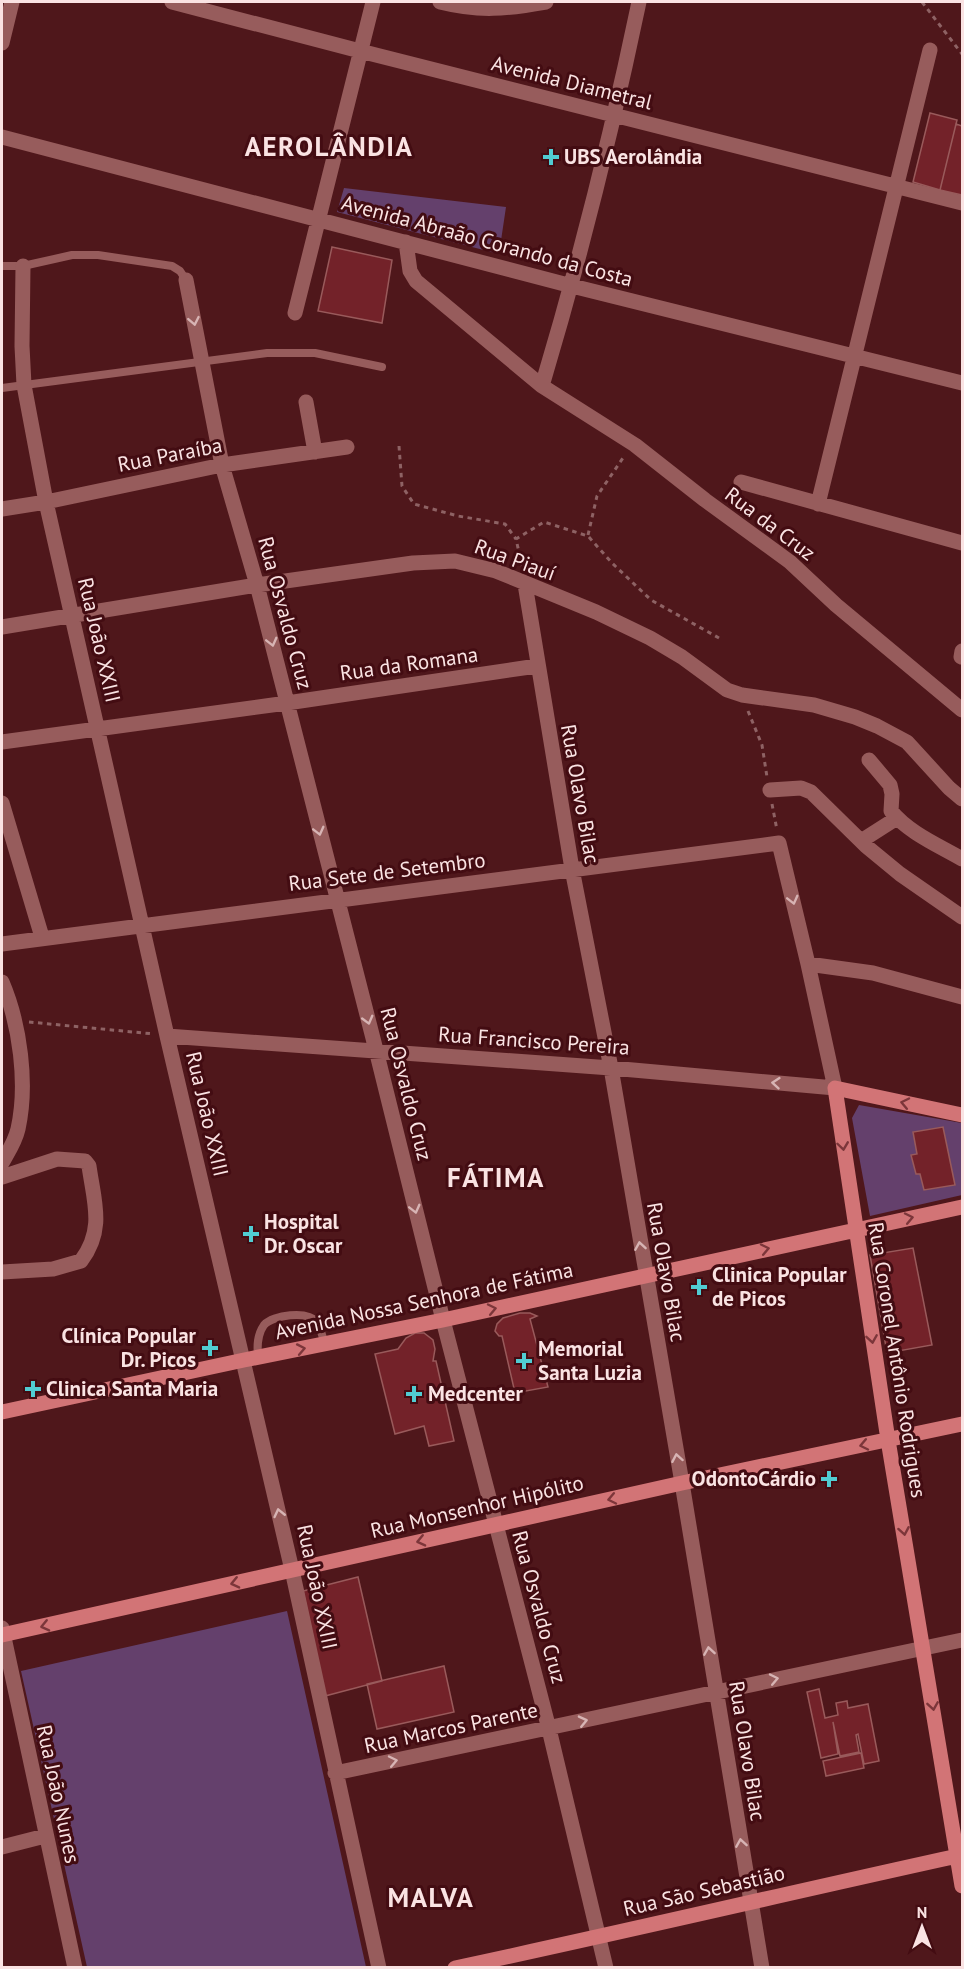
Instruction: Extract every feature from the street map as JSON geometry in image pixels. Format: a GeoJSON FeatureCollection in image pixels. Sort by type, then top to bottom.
{"type":"FeatureCollection","features":[{"type":"Feature","properties":{"kind":"street"},"geometry":{"type":"LineString","coordinates":[[2,43],[12,2]]}},
{"type":"Feature","properties":{"kind":"street","name":"Avenida Diametral"},"geometry":{"type":"LineString","coordinates":[[172,2],[963,203]]}},
{"type":"Feature","properties":{"kind":"street"},"geometry":{"type":"LineString","coordinates":[[295,313],[373,2]]}},
{"type":"Feature","properties":{"kind":"street"},"geometry":{"type":"LineString","coordinates":[[440,2],[477,9],[546,2]]}},
{"type":"Feature","properties":{"kind":"street"},"geometry":{"type":"LineString","coordinates":[[542,386],[572,286],[615,115],[639,2]]}},
{"type":"Feature","properties":{"kind":"street"},"geometry":{"type":"LineString","coordinates":[[818,504],[930,50]]}},
{"type":"Feature","properties":{"kind":"street","name":"Avenida Abraão Corando da Costa"},"geometry":{"type":"LineString","coordinates":[[2,137],[572,286],[963,383]]}},
{"type":"Feature","properties":{"kind":"street","name":"Rua da Cruz"},"geometry":{"type":"LineString","coordinates":[[406,242],[410,271],[416,281],[542,386],[635,445],[790,562],[836,605],[963,710]]}},
{"type":"Feature","properties":{"kind":"street","name":"Rua João XXIII"},"geometry":{"type":"LineString","coordinates":[[23,266],[24,385],[46,502],[167,1036],[251,1359],[292,1570],[379,1968]]}},
{"type":"Feature","properties":{"kind":"street","name":"Rua Osvaldo Cruz"},"geometry":{"type":"LineString","coordinates":[[186,280],[222,465],[257,585],[376,1050],[549,1729],[606,1968]]}},
{"type":"Feature","properties":{"kind":"street"},"geometry":{"type":"LineString","coordinates":[[306,402],[315,452]]}},
{"type":"Feature","properties":{"kind":"street","name":"Rua Paraíba"},"geometry":{"type":"LineString","coordinates":[[2,509],[222,465],[347,447]]}},
{"type":"Feature","properties":{"kind":"street"},"geometry":{"type":"LineString","coordinates":[[741,482],[963,543]]}},
{"type":"Feature","properties":{"kind":"street","name":"Rua Piauí"},"geometry":{"type":"LineString","coordinates":[[2,627],[257,585],[433,561],[455,561],[477,565],[596,612],[650,638],[682,657],[727,690],[742,695],[814,705],[877,726],[906,742],[949,788],[963,799]]}},
{"type":"Feature","properties":{"kind":"street","name":"Rua Olavo Bilac"},"geometry":{"type":"LineString","coordinates":[[525,584],[572,869],[611,1068],[762,1968]]}},
{"type":"Feature","properties":{"kind":"street","name":"Rua da Romana"},"geometry":{"type":"LineString","coordinates":[[2,742],[537,666]]}},
{"type":"Feature","properties":{"kind":"street"},"geometry":{"type":"LineString","coordinates":[[869,760],[890,785],[891,811],[897,818],[917,834],[963,859]]}},
{"type":"Feature","properties":{"kind":"street"},"geometry":{"type":"LineString","coordinates":[[770,790],[801,788],[811,792],[841,823],[900,874],[963,917]]}},
{"type":"Feature","properties":{"kind":"street"},"geometry":{"type":"LineString","coordinates":[[2,803],[42,937]]}},
{"type":"Feature","properties":{"kind":"street"},"geometry":{"type":"LineString","coordinates":[[861,841],[897,818]]}},
{"type":"Feature","properties":{"kind":"street","name":"Rua Sete de Setembro"},"geometry":{"type":"LineString","coordinates":[[2,944],[779,843]]}},
{"type":"Feature","properties":{"kind":"street","name":"Rua Coronel Antônio Rodrigues"},"geometry":{"type":"LineString","coordinates":[[779,843],[835,1088],[888,1440],[960,1855],[963,1886]]}},
{"type":"Feature","properties":{"kind":"street"},"geometry":{"type":"LineString","coordinates":[[808,964],[873,973],[963,997]]}},
{"type":"Feature","properties":{"kind":"street"},"geometry":{"type":"LineString","coordinates":[[2,982],[15,1021],[21,1085],[18,1130],[2,1163]]}},
{"type":"Feature","properties":{"kind":"street","name":"Rua Francisco Pereira"},"geometry":{"type":"LineString","coordinates":[[167,1036],[611,1068],[835,1088]]}},
{"type":"Feature","properties":{"kind":"street"},"geometry":{"type":"LineString","coordinates":[[835,1088],[963,1115]]}},
{"type":"Feature","properties":{"kind":"street"},"geometry":{"type":"LineString","coordinates":[[2,1177],[57,1160],[85,1161],[88,1166],[97,1224],[93,1241],[81,1261],[53,1269],[2,1272]]}},
{"type":"Feature","properties":{"kind":"street","name":"Avenida Nossa Senhora de Fátima"},"geometry":{"type":"LineString","coordinates":[[2,1412],[443,1320],[963,1207]]}},
{"type":"Feature","properties":{"kind":"street","name":"Rua Monsenhor Hipólito"},"geometry":{"type":"LineString","coordinates":[[2,1633],[682,1483],[963,1424]]}},
{"type":"Feature","properties":{"kind":"street","name":"Rua João Nunes"},"geometry":{"type":"LineString","coordinates":[[2,1633],[75,1968]]}},
{"type":"Feature","properties":{"kind":"street","name":"Rua Marcos Parente"},"geometry":{"type":"LineString","coordinates":[[335,1773],[963,1640]]}},
{"type":"Feature","properties":{"kind":"street"},"geometry":{"type":"LineString","coordinates":[[2,1847],[45,1836]]}},
{"type":"Feature","properties":{"kind":"street","name":"Rua São Sebastião"},"geometry":{"type":"LineString","coordinates":[[455,1968],[960,1855]]}},
{"type":"Feature","properties":{"kind":"lane"},"geometry":{"type":"LineString","coordinates":[[2,266],[23,266],[72,255],[98,255],[172,266],[186,280]]}},
{"type":"Feature","properties":{"kind":"lane"},"geometry":{"type":"LineString","coordinates":[[2,388],[267,353],[315,353],[382,367]]}},
{"type":"Feature","properties":{"kind":"lane"},"geometry":{"type":"LineString","coordinates":[[251,1359],[263,1327],[268,1322],[287,1316],[301,1315],[314,1319],[318,1323],[325,1344]]}},
{"type":"Feature","properties":{"kind":"path"},"geometry":{"type":"LineString","coordinates":[[922,2],[963,54]]}},
{"type":"Feature","properties":{"kind":"path"},"geometry":{"type":"LineString","coordinates":[[588,536],[597,496],[622,458],[635,445]]}},
{"type":"Feature","properties":{"kind":"path"},"geometry":{"type":"LineString","coordinates":[[399,446],[402,486],[414,504],[458,516],[505,524],[516,539],[525,584]]}},
{"type":"Feature","properties":{"kind":"path"},"geometry":{"type":"LineString","coordinates":[[516,539],[544,522],[588,536],[612,563],[651,600],[719,638]]}},
{"type":"Feature","properties":{"kind":"path"},"geometry":{"type":"LineString","coordinates":[[742,695],[762,745],[779,843]]}},
{"type":"Feature","properties":{"kind":"path"},"geometry":{"type":"LineString","coordinates":[[15,1021],[167,1036]]}},
{"type":"Feature","properties":{"kind":"shaded area"},"geometry":{"type":"Polygon","coordinates":[[[344,188],[506,207],[499,254],[337,212],[344,188]]]}},
{"type":"Feature","properties":{"kind":"shaded area"},"geometry":{"type":"Polygon","coordinates":[[[859,1105],[962,1123],[962,1195],[870,1216],[852,1118],[859,1105]]]}},
{"type":"Feature","properties":{"kind":"shaded area"},"geometry":{"type":"Polygon","coordinates":[[[287,1611],[366,1967],[87,1967],[21,1671],[287,1611]]]}},
{"type":"Feature","properties":{"kind":"building"},"geometry":{"type":"Polygon","coordinates":[[[930,113],[957,120],[940,190],[913,182],[930,113]]]}},
{"type":"Feature","properties":{"kind":"building"},"geometry":{"type":"Polygon","coordinates":[[[956,124],[962,126],[962,195],[940,190],[956,124]]]}},
{"type":"Feature","properties":{"kind":"building"},"geometry":{"type":"Polygon","coordinates":[[[332,247],[392,260],[382,323],[318,311],[332,247]]]}},
{"type":"Feature","properties":{"kind":"building"},"geometry":{"type":"Polygon","coordinates":[[[943,1127],[955,1185],[924,1190],[920,1174],[916,1174],[911,1155],[917,1154],[913,1132],[943,1127]]]}},
{"type":"Feature","properties":{"kind":"building"},"geometry":{"type":"Polygon","coordinates":[[[913,1248],[932,1345],[887,1353],[870,1255],[913,1248]]]}},
{"type":"Feature","properties":{"kind":"building","name":"Memorial Santa Luzia"},"geometry":{"type":"Polygon","coordinates":[[[520,1313],[537,1316],[530,1319],[548,1387],[515,1393],[502,1336],[495,1331],[497,1324],[503,1318],[520,1313]]]}},
{"type":"Feature","properties":{"kind":"building","name":"Medcenter"},"geometry":{"type":"Polygon","coordinates":[[[415,1333],[424,1333],[433,1340],[435,1349],[433,1361],[436,1361],[454,1441],[429,1446],[424,1426],[395,1434],[375,1354],[398,1349],[406,1338],[415,1333]]]}},
{"type":"Feature","properties":{"kind":"building"},"geometry":{"type":"Polygon","coordinates":[[[358,1577],[382,1681],[325,1696],[303,1591],[358,1577]]]}},
{"type":"Feature","properties":{"kind":"building"},"geometry":{"type":"Polygon","coordinates":[[[444,1666],[454,1712],[377,1729],[367,1684],[444,1666]]]}},
{"type":"Feature","properties":{"kind":"building"},"geometry":{"type":"Polygon","coordinates":[[[819,1689],[825,1718],[838,1715],[836,1703],[847,1701],[848,1708],[868,1704],[879,1761],[864,1764],[858,1734],[856,1735],[859,1752],[840,1756],[833,1722],[838,1754],[821,1758],[807,1692],[819,1689]]]}},
{"type":"Feature","properties":{"kind":"building"},"geometry":{"type":"Polygon","coordinates":[[[861,1753],[864,1768],[826,1776],[823,1761],[861,1753]]]}},
{"type":"Feature","properties":{"kind":"place","name":"UBS Aerolândia"},"geometry":{"type":"Point","coordinates":[551,157]}},
{"type":"Feature","properties":{"kind":"place","name":"Hospital Dr. Oscar"},"geometry":{"type":"Point","coordinates":[251,1234]}},
{"type":"Feature","properties":{"kind":"place","name":"Clinica Popular de Picos"},"geometry":{"type":"Point","coordinates":[699,1287]}},
{"type":"Feature","properties":{"kind":"place","name":"Clínica Popular Dr. Picos"},"geometry":{"type":"Point","coordinates":[210,1348]}},
{"type":"Feature","properties":{"kind":"place","name":"Memorial Santa Luzia"},"geometry":{"type":"Point","coordinates":[524,1361]}},
{"type":"Feature","properties":{"kind":"place","name":"Clinica Santa Maria"},"geometry":{"type":"Point","coordinates":[33,1389]}},
{"type":"Feature","properties":{"kind":"place","name":"Medcenter"},"geometry":{"type":"Point","coordinates":[414,1394]}},
{"type":"Feature","properties":{"kind":"place","name":"OdontoCárdio"},"geometry":{"type":"Point","coordinates":[829,1479]}},
{"type":"Feature","properties":{"kind":"district","name":"AEROLÂNDIA"},"geometry":{"type":"Point","coordinates":[329,147]}},
{"type":"Feature","properties":{"kind":"district","name":"FÁTIMA"},"geometry":{"type":"Point","coordinates":[496,1178]}},
{"type":"Feature","properties":{"kind":"district","name":"MALVA"},"geometry":{"type":"Point","coordinates":[431,1898]}}]}
